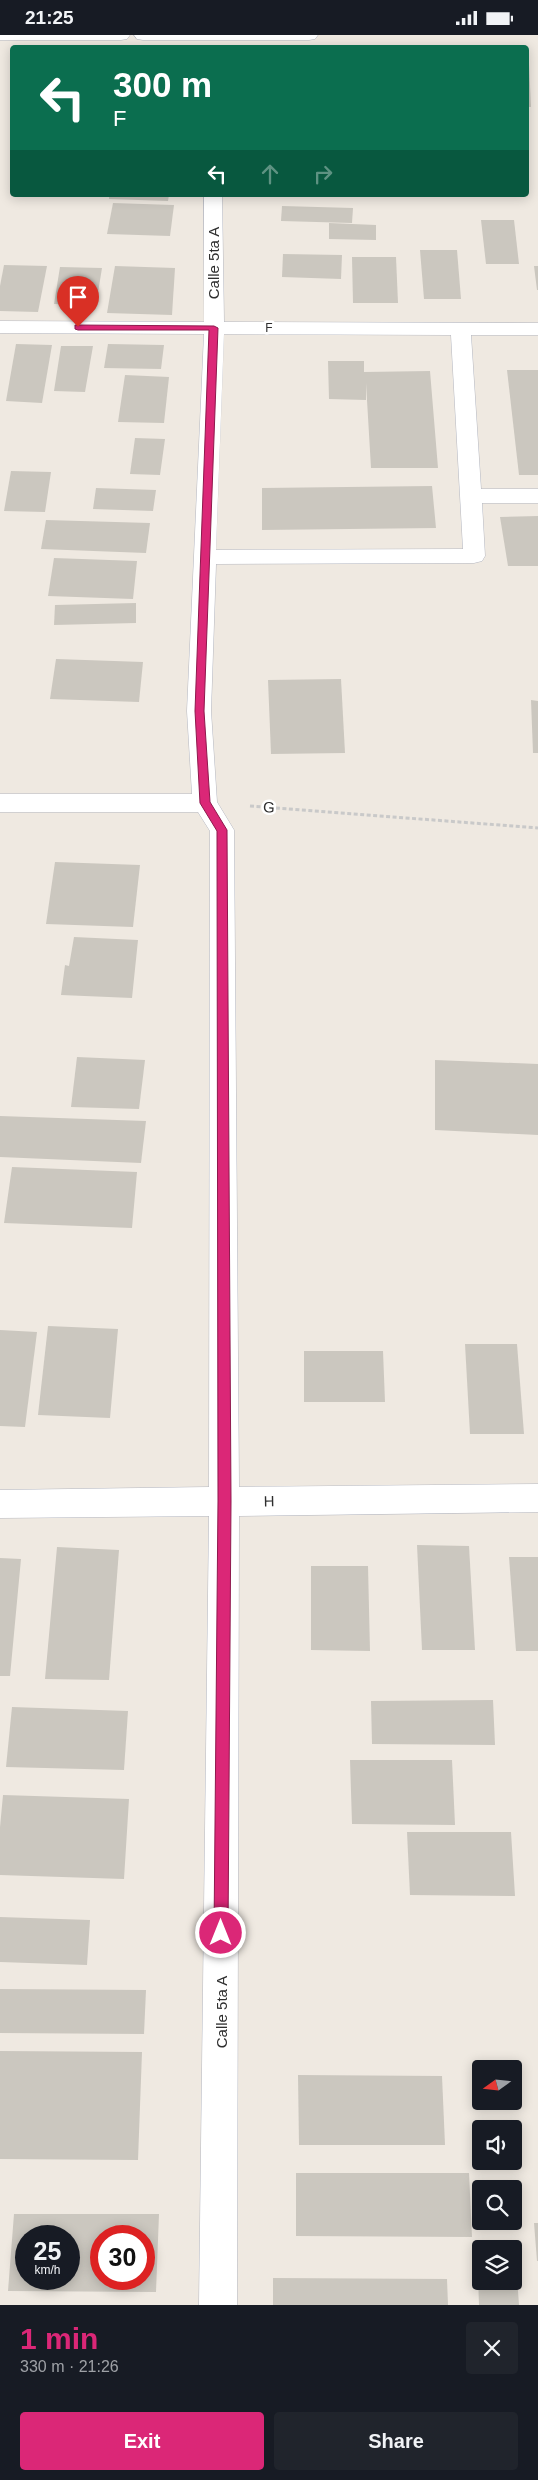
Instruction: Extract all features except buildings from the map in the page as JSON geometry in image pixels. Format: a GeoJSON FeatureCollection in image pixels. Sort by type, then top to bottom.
{"type":"FeatureCollection","features":[{"type":"Feature","properties":{"kind":"street"},"geometry":{"type":"LineString","coordinates":[[0,35],[121,35]]}},
{"type":"Feature","properties":{"kind":"street"},"geometry":{"type":"LineString","coordinates":[[143,35],[309,35]]}},
{"type":"Feature","properties":{"kind":"street","name":"Calle 5ta A"},"geometry":{"type":"LineString","coordinates":[[213,197],[214,328],[199,711],[205,803],[222,830],[224,1501],[218,2305]]}},
{"type":"Feature","properties":{"kind":"street","name":"F"},"geometry":{"type":"LineString","coordinates":[[0,327],[538,329]]}},
{"type":"Feature","properties":{"kind":"street"},"geometry":{"type":"LineString","coordinates":[[205,557],[474,556],[461,329]]}},
{"type":"Feature","properties":{"kind":"street"},"geometry":{"type":"LineString","coordinates":[[470,496],[538,496]]}},
{"type":"Feature","properties":{"kind":"street"},"geometry":{"type":"LineString","coordinates":[[0,803],[205,803]]}},
{"type":"Feature","properties":{"kind":"street","name":"H"},"geometry":{"type":"LineString","coordinates":[[0,1504],[538,1498]]}},
{"type":"Feature","properties":{"kind":"path","name":"G"},"geometry":{"type":"LineString","coordinates":[[205,803],[538,828]]}},
{"type":"Feature","properties":{"kind":"route"},"geometry":{"type":"LineString","coordinates":[[78,327],[214,328],[199,711],[205,803],[222,830],[224,1501],[221,1933]]}}]}
